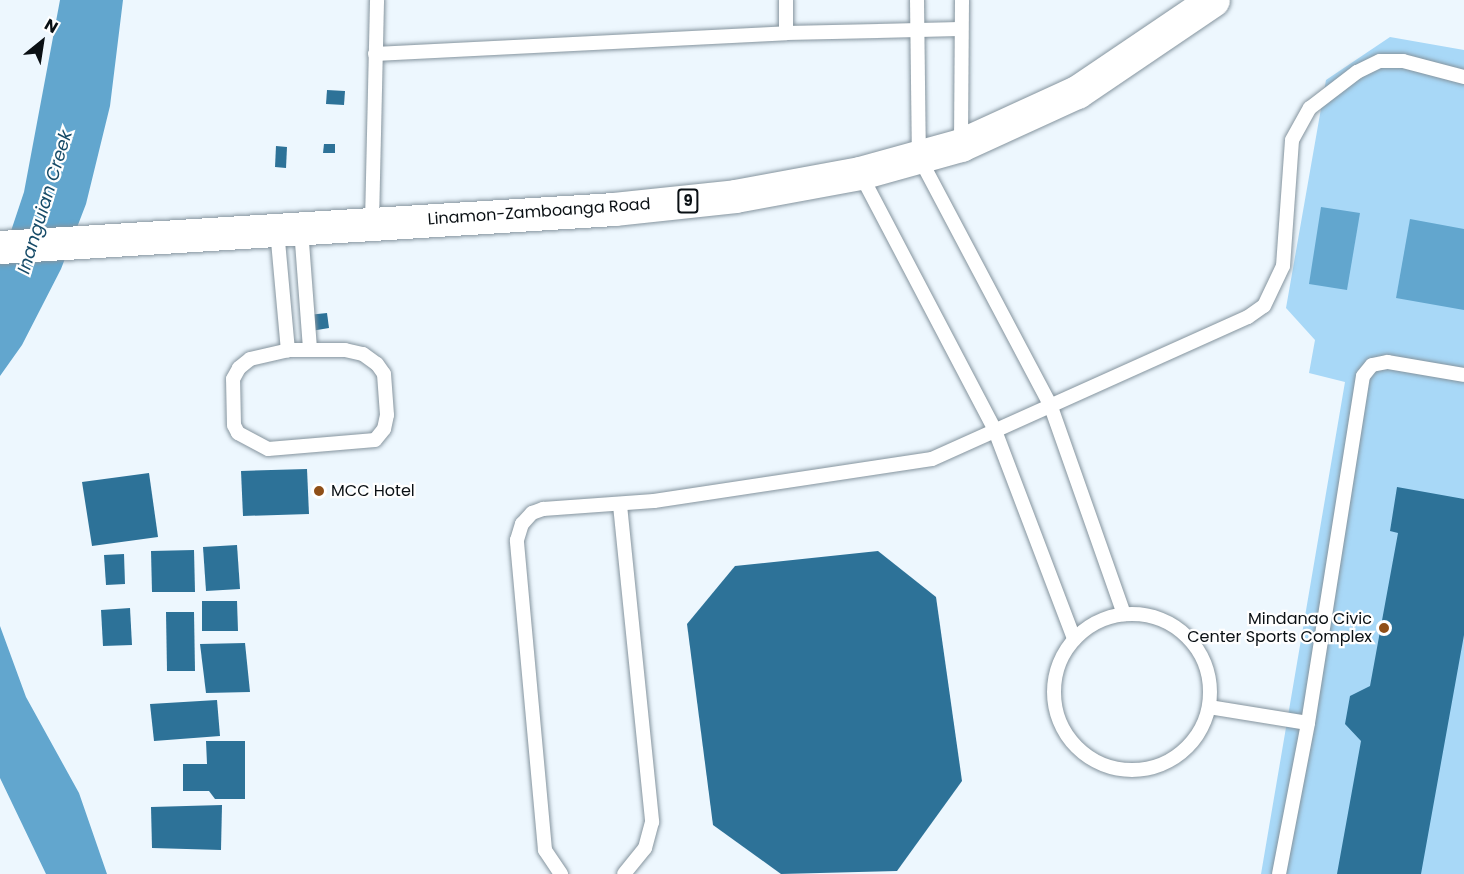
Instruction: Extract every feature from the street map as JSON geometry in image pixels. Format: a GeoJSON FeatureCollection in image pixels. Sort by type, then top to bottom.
{"type":"FeatureCollection","features":[{"type":"Feature","properties":{"kind":"highway","name":"Linamon-Zamboanga Road"},"geometry":{"type":"LineString","coordinates":[[0,247],[289,230],[372,222],[614,209],[735,196],[860,173],[961,146],[1077,92],[1213,0]]}},
{"type":"Feature","properties":{"kind":"lane"},"geometry":{"type":"LineString","coordinates":[[372,222],[377,0]]}},
{"type":"Feature","properties":{"kind":"lane"},"geometry":{"type":"LineString","coordinates":[[786,0],[786,33]]}},
{"type":"Feature","properties":{"kind":"lane"},"geometry":{"type":"LineString","coordinates":[[917,0],[920,157],[1050,404],[1124,614]]}},
{"type":"Feature","properties":{"kind":"lane"},"geometry":{"type":"LineString","coordinates":[[961,146],[960,29],[962,0]]}},
{"type":"Feature","properties":{"kind":"lane"},"geometry":{"type":"LineString","coordinates":[[375,54],[786,33],[960,29]]}},
{"type":"Feature","properties":{"kind":"lane"},"geometry":{"type":"LineString","coordinates":[[561,874],[545,850],[517,540],[522,524],[532,513],[543,509],[620,505],[932,459],[994,428],[1248,317],[1263,306],[1283,266],[1292,140],[1310,108],[1357,72],[1380,61],[1403,61],[1464,77]]}},
{"type":"Feature","properties":{"kind":"lane"},"geometry":{"type":"LineString","coordinates":[[860,173],[994,428],[1074,639]]}},
{"type":"Feature","properties":{"kind":"lane"},"geometry":{"type":"LineString","coordinates":[[289,230],[310,348]]}},
{"type":"Feature","properties":{"kind":"lane"},"geometry":{"type":"LineString","coordinates":[[288,350],[289,230]]}},
{"type":"Feature","properties":{"kind":"lane"},"geometry":{"type":"LineString","coordinates":[[310,348],[345,350],[363,354],[377,364],[384,374],[387,415],[384,429],[375,440],[268,449],[238,433],[234,425],[233,379],[239,368],[250,359],[288,350],[310,348]]}},
{"type":"Feature","properties":{"kind":"lane"},"geometry":{"type":"LineString","coordinates":[[1279,874],[1308,723],[1362,376],[1372,365],[1388,362],[1464,375]]}},
{"type":"Feature","properties":{"kind":"lane"},"geometry":{"type":"LineString","coordinates":[[620,505],[652,822],[645,848],[624,874]]}},
{"type":"Feature","properties":{"kind":"lane"},"geometry":{"type":"LineString","coordinates":[[1124,614],[1156,618],[1171,624],[1190,639],[1203,660],[1210,683],[1209,708],[1194,739],[1183,752],[1160,765],[1134,770],[1109,766],[1093,758],[1067,735],[1056,711],[1054,686],[1060,660],[1074,639],[1089,626],[1124,614]]}},
{"type":"Feature","properties":{"kind":"lane"},"geometry":{"type":"LineString","coordinates":[[1209,708],[1308,723]]}},
{"type":"Feature","properties":{"kind":"shaded area","name":"Mindanao Civic Center Sports Complex"},"geometry":{"type":"Polygon","coordinates":[[[1390,37],[1464,50],[1464,874],[1261,874],[1345,382],[1309,373],[1315,340],[1286,308],[1326,80],[1390,37]]]}},
{"type":"Feature","properties":{"kind":"water","name":"Inanguian Creek"},"geometry":{"type":"Polygon","coordinates":[[[60,0],[123,0],[110,106],[86,204],[61,269],[22,345],[0,376],[0,264],[24,192],[60,0]]]}},
{"type":"Feature","properties":{"kind":"water"},"geometry":{"type":"Polygon","coordinates":[[[1321,207],[1360,213],[1347,290],[1309,284],[1321,207]]]}},
{"type":"Feature","properties":{"kind":"water"},"geometry":{"type":"Polygon","coordinates":[[[1410,219],[1464,229],[1464,310],[1396,298],[1410,219]]]}},
{"type":"Feature","properties":{"kind":"water"},"geometry":{"type":"Polygon","coordinates":[[[0,626],[26,697],[79,793],[107,874],[46,874],[0,778],[0,626]]]}},
{"type":"Feature","properties":{"kind":"building"},"geometry":{"type":"Polygon","coordinates":[[[327,90],[345,91],[344,105],[326,104],[327,90]]]}},
{"type":"Feature","properties":{"kind":"building"},"geometry":{"type":"Polygon","coordinates":[[[324,144],[335,144],[335,153],[323,153],[324,144]]]}},
{"type":"Feature","properties":{"kind":"building"},"geometry":{"type":"Polygon","coordinates":[[[276,146],[287,147],[286,168],[275,167],[276,146]]]}},
{"type":"Feature","properties":{"kind":"building"},"geometry":{"type":"Polygon","coordinates":[[[327,313],[329,328],[311,331],[308,315],[327,313]]]}},
{"type":"Feature","properties":{"kind":"building"},"geometry":{"type":"Polygon","coordinates":[[[307,469],[309,514],[243,516],[241,471],[307,469]]]}},
{"type":"Feature","properties":{"kind":"building"},"geometry":{"type":"Polygon","coordinates":[[[149,473],[158,537],[92,546],[82,482],[149,473]]]}},
{"type":"Feature","properties":{"kind":"building"},"geometry":{"type":"Polygon","coordinates":[[[1397,487],[1464,499],[1464,635],[1421,874],[1337,874],[1361,741],[1345,724],[1350,696],[1370,686],[1398,533],[1390,531],[1397,487]]]}},
{"type":"Feature","properties":{"kind":"building"},"geometry":{"type":"Polygon","coordinates":[[[237,545],[240,589],[206,591],[203,547],[237,545]]]}},
{"type":"Feature","properties":{"kind":"building"},"geometry":{"type":"Polygon","coordinates":[[[194,550],[195,592],[152,592],[151,551],[194,550]]]}},
{"type":"Feature","properties":{"kind":"building"},"geometry":{"type":"Polygon","coordinates":[[[878,551],[936,597],[962,781],[897,871],[781,874],[713,825],[687,624],[735,566],[878,551]]]}},
{"type":"Feature","properties":{"kind":"building"},"geometry":{"type":"Polygon","coordinates":[[[124,554],[125,584],[106,585],[104,555],[124,554]]]}},
{"type":"Feature","properties":{"kind":"building"},"geometry":{"type":"Polygon","coordinates":[[[202,601],[237,601],[238,631],[202,631],[202,601]]]}},
{"type":"Feature","properties":{"kind":"building"},"geometry":{"type":"Polygon","coordinates":[[[130,608],[132,645],[103,646],[101,610],[130,608]]]}},
{"type":"Feature","properties":{"kind":"building"},"geometry":{"type":"Polygon","coordinates":[[[166,612],[194,612],[195,671],[167,671],[166,612]]]}},
{"type":"Feature","properties":{"kind":"building"},"geometry":{"type":"Polygon","coordinates":[[[245,643],[250,692],[206,693],[200,644],[245,643]]]}},
{"type":"Feature","properties":{"kind":"building"},"geometry":{"type":"Polygon","coordinates":[[[217,700],[220,736],[154,741],[150,704],[217,700]]]}},
{"type":"Feature","properties":{"kind":"building"},"geometry":{"type":"Polygon","coordinates":[[[206,741],[245,741],[245,799],[215,799],[209,791],[183,791],[183,764],[207,764],[206,741]]]}},
{"type":"Feature","properties":{"kind":"building"},"geometry":{"type":"Polygon","coordinates":[[[222,805],[221,850],[152,848],[151,807],[222,805]]]}},
{"type":"Feature","properties":{"kind":"place","name":"MCC Hotel"},"geometry":{"type":"Point","coordinates":[319,491]}},
{"type":"Feature","properties":{"kind":"place","name":"Mindanao Civic Center Sports Complex"},"geometry":{"type":"Point","coordinates":[1384,628]}}]}
